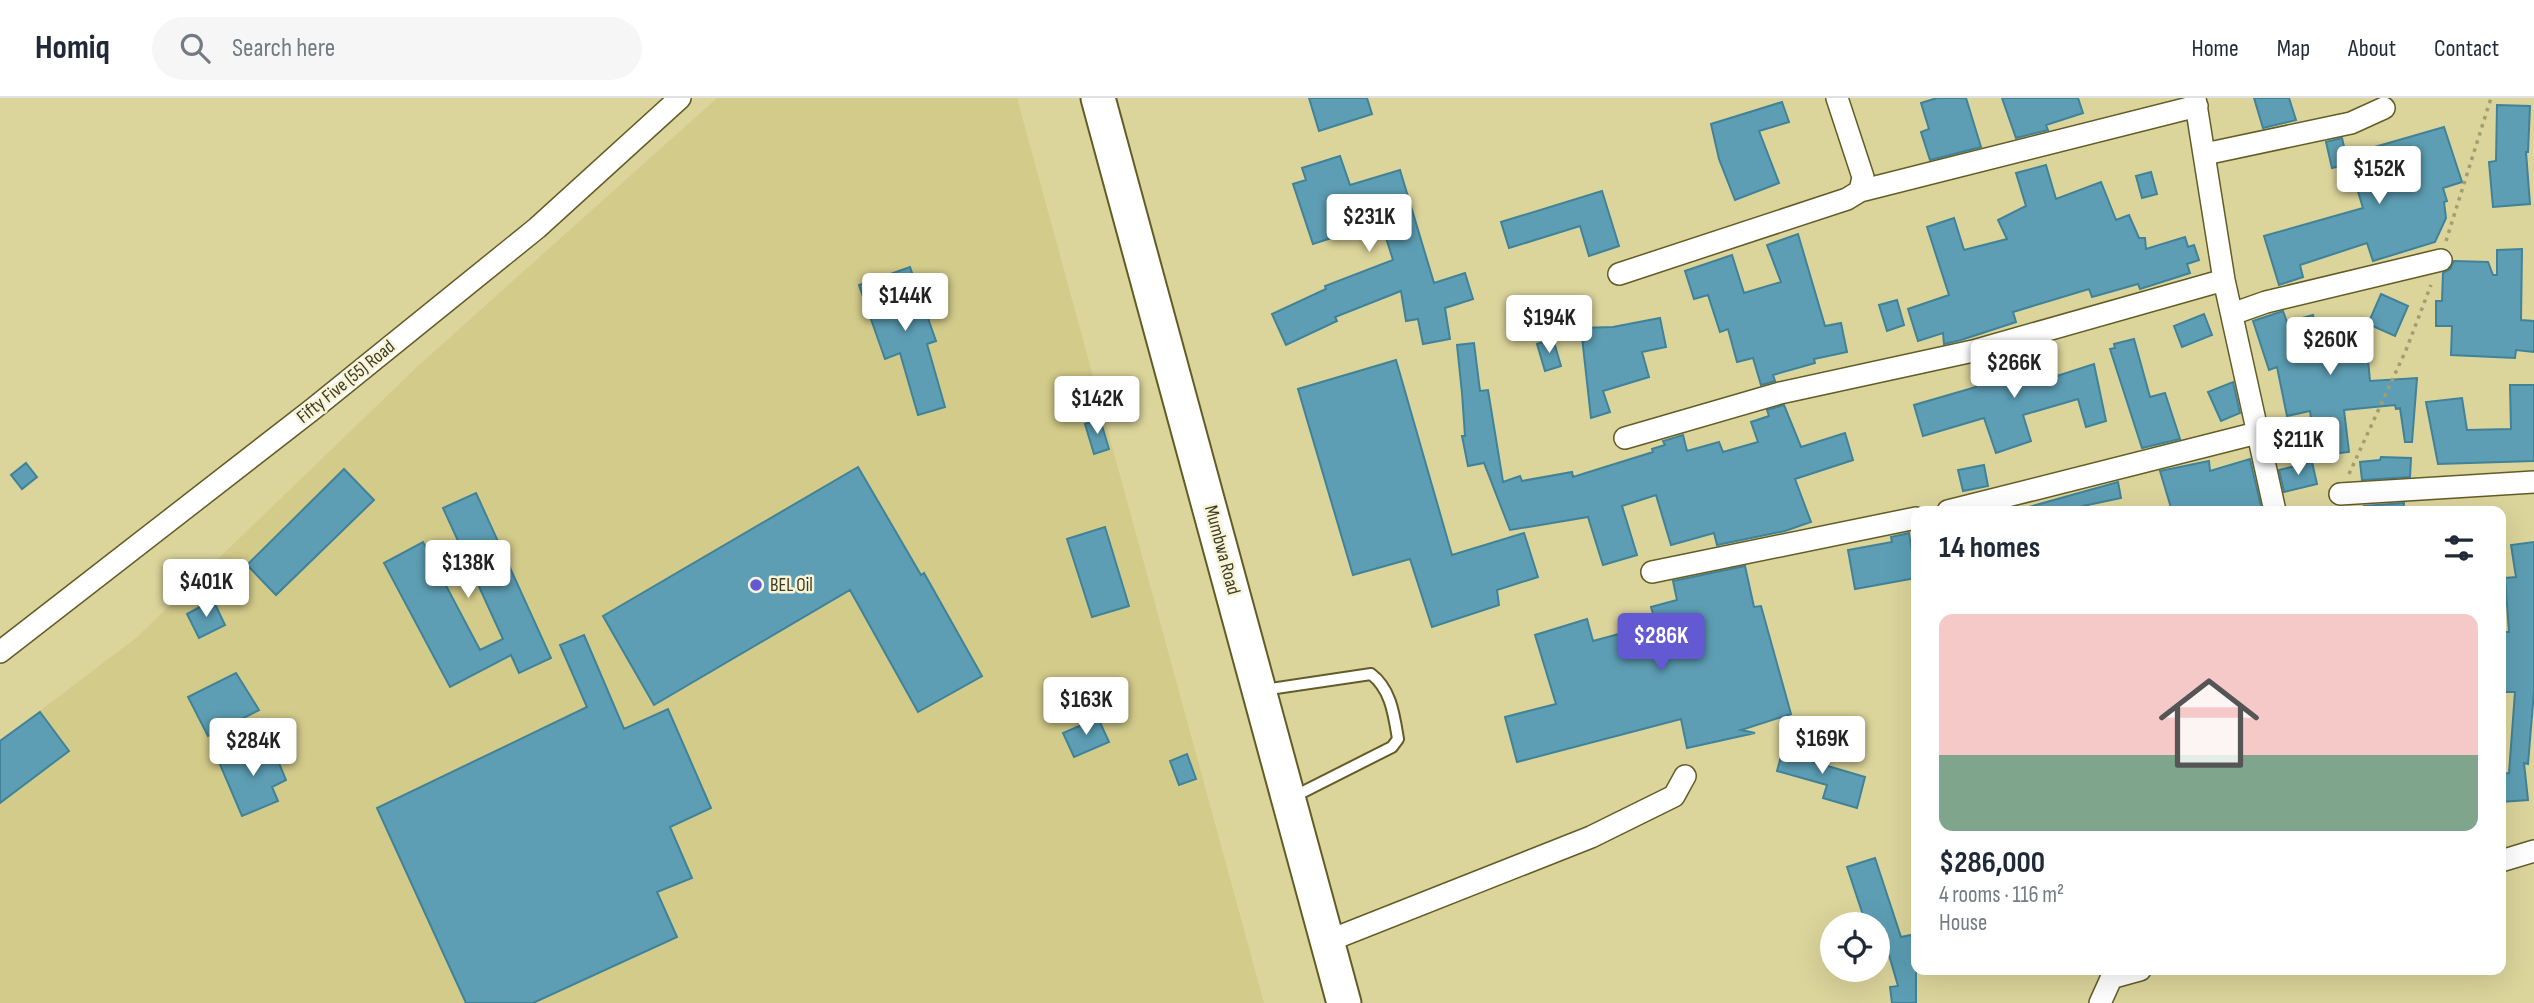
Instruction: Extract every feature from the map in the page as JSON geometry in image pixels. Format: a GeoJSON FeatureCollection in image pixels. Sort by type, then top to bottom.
{"type":"FeatureCollection","features":[{"type":"Feature","properties":{"kind":"main road","name":"Mumbwa Road"},"geometry":{"type":"LineString","coordinates":[[1098,98],[1344,1003]]}},
{"type":"Feature","properties":{"kind":"street","name":"Fifty Five (55) Road"},"geometry":{"type":"LineString","coordinates":[[0,652],[313,408],[526,237],[680,98]]}},
{"type":"Feature","properties":{"kind":"street"},"geometry":{"type":"LineString","coordinates":[[1837,98],[1863,177],[1860,191]]}},
{"type":"Feature","properties":{"kind":"street"},"geometry":{"type":"LineString","coordinates":[[1619,274],[1702,249],[1847,199],[1860,191],[2196,102],[2224,280],[2274,506]]}},
{"type":"Feature","properties":{"kind":"street"},"geometry":{"type":"LineString","coordinates":[[2204,154],[2351,123],[2384,108]]}},
{"type":"Feature","properties":{"kind":"street"},"geometry":{"type":"LineString","coordinates":[[2232,314],[2266,302],[2441,260]]}},
{"type":"Feature","properties":{"kind":"street"},"geometry":{"type":"LineString","coordinates":[[1625,438],[1780,393],[1973,351],[2224,280]]}},
{"type":"Feature","properties":{"kind":"street"},"geometry":{"type":"LineString","coordinates":[[1968,506],[2258,433]]}},
{"type":"Feature","properties":{"kind":"street"},"geometry":{"type":"LineString","coordinates":[[2340,494],[2534,482]]}},
{"type":"Feature","properties":{"kind":"street"},"geometry":{"type":"LineString","coordinates":[[1652,572],[1911,519]]}},
{"type":"Feature","properties":{"kind":"street"},"geometry":{"type":"LineString","coordinates":[[1328,941],[1591,837],[1674,796],[1685,776]]}},
{"type":"Feature","properties":{"kind":"street"},"geometry":{"type":"LineString","coordinates":[[2506,859],[2534,851]]}},
{"type":"Feature","properties":{"kind":"street"},"geometry":{"type":"LineString","coordinates":[[2100,1003],[2113,975]]}},
{"type":"Feature","properties":{"kind":"lane"},"geometry":{"type":"LineString","coordinates":[[1261,691],[1371,674],[1382,683],[1388,697],[1398,739],[1392,747],[1290,798]]}},
{"type":"Feature","properties":{"kind":"path"},"geometry":{"type":"LineString","coordinates":[[2340,494],[2406,350],[2441,260],[2491,98]]}},
{"type":"Feature","properties":{"kind":"shaded area","name":"BEL Oil"},"geometry":{"type":"Polygon","coordinates":[[[717,98],[1017,98],[1264,1003],[0,1003],[0,741],[136,638],[418,366],[717,98]]]}},
{"type":"Feature","properties":{"kind":"building"},"geometry":{"type":"Polygon","coordinates":[[[1309,98],[1367,98],[1372,114],[1319,131],[1309,98]]]}},
{"type":"Feature","properties":{"kind":"building"},"geometry":{"type":"Polygon","coordinates":[[[1937,98],[1966,98],[1981,147],[1930,160],[1921,132],[1929,129],[1921,103],[1937,98]]]}},
{"type":"Feature","properties":{"kind":"building"},"geometry":{"type":"Polygon","coordinates":[[[2002,98],[2078,98],[2083,113],[2046,125],[2048,130],[2016,138],[2002,98]]]}},
{"type":"Feature","properties":{"kind":"building"},"geometry":{"type":"Polygon","coordinates":[[[2254,98],[2289,98],[2296,120],[2263,128],[2254,98]]]}},
{"type":"Feature","properties":{"kind":"building"},"geometry":{"type":"Polygon","coordinates":[[[1782,102],[1789,122],[1759,131],[1779,183],[1735,200],[1719,159],[1711,124],[1782,102]]]}},
{"type":"Feature","properties":{"kind":"building"},"geometry":{"type":"Polygon","coordinates":[[[2497,105],[2530,106],[2526,152],[2530,204],[2493,207],[2489,162],[2496,161],[2497,105]]]}},
{"type":"Feature","properties":{"kind":"building"},"geometry":{"type":"Polygon","coordinates":[[[2444,127],[2462,182],[2443,188],[2447,201],[2444,202],[2446,218],[2435,242],[2373,261],[2367,243],[2300,265],[2303,277],[2279,285],[2264,236],[2363,208],[2347,155],[2444,127]]]}},
{"type":"Feature","properties":{"kind":"building"},"geometry":{"type":"Polygon","coordinates":[[[2342,138],[2348,164],[2332,168],[2326,142],[2342,138]]]}},
{"type":"Feature","properties":{"kind":"building"},"geometry":{"type":"Polygon","coordinates":[[[1340,156],[1350,185],[1400,170],[1434,283],[1465,273],[1473,299],[1445,308],[1450,339],[1423,344],[1418,319],[1406,321],[1401,291],[1335,317],[1337,321],[1286,345],[1272,314],[1326,289],[1325,286],[1393,260],[1381,222],[1313,244],[1293,184],[1306,180],[1302,168],[1340,156]]]}},
{"type":"Feature","properties":{"kind":"building"},"geometry":{"type":"Polygon","coordinates":[[[2046,165],[2056,199],[2101,182],[2116,220],[2129,215],[2139,238],[2145,238],[2146,249],[2185,237],[2188,247],[2194,245],[2199,260],[2187,264],[2190,273],[2140,289],[2138,284],[2092,297],[2089,289],[2013,312],[2016,322],[1961,340],[1944,344],[1943,333],[1918,341],[1908,309],[1949,295],[1927,227],[1954,218],[1964,250],[2007,239],[1998,220],[2026,206],[2016,173],[2046,165]]]}},
{"type":"Feature","properties":{"kind":"building"},"geometry":{"type":"Polygon","coordinates":[[[2151,172],[2157,194],[2142,198],[2136,176],[2151,172]]]}},
{"type":"Feature","properties":{"kind":"building"},"geometry":{"type":"Polygon","coordinates":[[[1602,191],[1619,246],[1589,256],[1580,226],[1509,248],[1501,222],[1602,191]]]}},
{"type":"Feature","properties":{"kind":"building"},"geometry":{"type":"Polygon","coordinates":[[[1798,234],[1825,326],[1841,323],[1847,352],[1814,359],[1815,363],[1773,375],[1775,381],[1761,385],[1753,358],[1737,362],[1728,329],[1720,332],[1708,295],[1694,299],[1685,271],[1732,255],[1744,293],[1781,282],[1767,245],[1798,234]]]}},
{"type":"Feature","properties":{"kind":"building"},"geometry":{"type":"Polygon","coordinates":[[[2522,249],[2521,320],[2534,321],[2534,352],[2516,350],[2515,358],[2451,355],[2452,326],[2436,326],[2436,301],[2442,301],[2443,273],[2450,269],[2454,261],[2488,262],[2493,275],[2497,275],[2497,250],[2522,249]]]}},
{"type":"Feature","properties":{"kind":"building"},"geometry":{"type":"Polygon","coordinates":[[[910,267],[936,341],[927,344],[945,407],[918,415],[900,353],[885,359],[859,285],[910,267]]]}},
{"type":"Feature","properties":{"kind":"building"},"geometry":{"type":"Polygon","coordinates":[[[2381,294],[2408,306],[2395,336],[2368,324],[2381,294]]]}},
{"type":"Feature","properties":{"kind":"building"},"geometry":{"type":"Polygon","coordinates":[[[1897,300],[1904,325],[1887,331],[1879,305],[1897,300]]]}},
{"type":"Feature","properties":{"kind":"building"},"geometry":{"type":"Polygon","coordinates":[[[2283,311],[2287,322],[2313,315],[2318,333],[2362,320],[2370,348],[2367,349],[2370,381],[2417,378],[2412,442],[2405,442],[2400,408],[2396,409],[2395,405],[2344,410],[2349,452],[2316,456],[2310,411],[2287,416],[2277,367],[2269,370],[2253,321],[2283,311]]]}},
{"type":"Feature","properties":{"kind":"building"},"geometry":{"type":"Polygon","coordinates":[[[2204,314],[2212,335],[2182,347],[2174,326],[2204,314]]]}},
{"type":"Feature","properties":{"kind":"building"},"geometry":{"type":"Polygon","coordinates":[[[1660,318],[1666,347],[1642,352],[1649,377],[1603,391],[1610,412],[1591,418],[1581,328],[1613,327],[1660,318]]]}},
{"type":"Feature","properties":{"kind":"building"},"geometry":{"type":"Polygon","coordinates":[[[1553,339],[1561,366],[1545,371],[1537,344],[1553,339]]]}},
{"type":"Feature","properties":{"kind":"building"},"geometry":{"type":"Polygon","coordinates":[[[2134,339],[2150,397],[2165,393],[2180,439],[2142,448],[2110,349],[2115,348],[2114,344],[2134,339]]]}},
{"type":"Feature","properties":{"kind":"building"},"geometry":{"type":"Polygon","coordinates":[[[1474,343],[1480,391],[1488,390],[1503,482],[1520,476],[1522,481],[1572,472],[1573,477],[1653,452],[1652,449],[1665,445],[1663,441],[1683,435],[1687,451],[1719,442],[1723,452],[1758,442],[1751,422],[1769,416],[1767,410],[1784,405],[1801,447],[1845,433],[1853,460],[1795,479],[1811,522],[1785,531],[1717,545],[1714,533],[1671,545],[1656,495],[1622,506],[1637,555],[1603,565],[1588,517],[1510,530],[1484,463],[1468,466],[1462,436],[1465,436],[1457,345],[1474,343]]]}},
{"type":"Feature","properties":{"kind":"building"},"geometry":{"type":"Polygon","coordinates":[[[2050,351],[2057,376],[2094,364],[2106,421],[2086,427],[2078,399],[2023,415],[2031,441],[1996,453],[1984,418],[1923,436],[1914,405],[1976,387],[1973,376],[2050,351]]]}},
{"type":"Feature","properties":{"kind":"building"},"geometry":{"type":"Polygon","coordinates":[[[1396,360],[1452,555],[1524,533],[1538,577],[1497,590],[1499,605],[1432,627],[1410,559],[1353,575],[1298,389],[1396,360]]]}},
{"type":"Feature","properties":{"kind":"building"},"geometry":{"type":"Polygon","coordinates":[[[2233,382],[2240,413],[2221,421],[2208,392],[2233,382]]]}},
{"type":"Feature","properties":{"kind":"building"},"geometry":{"type":"Polygon","coordinates":[[[2510,385],[2534,385],[2534,461],[2438,464],[2426,402],[2462,398],[2467,430],[2511,429],[2510,385]]]}},
{"type":"Feature","properties":{"kind":"building"},"geometry":{"type":"Polygon","coordinates":[[[1100,419],[1109,449],[1094,454],[1085,424],[1100,419]]]}},
{"type":"Feature","properties":{"kind":"building"},"geometry":{"type":"Polygon","coordinates":[[[2381,457],[2411,458],[2410,477],[2362,480],[2360,462],[2380,460],[2381,457]]]}},
{"type":"Feature","properties":{"kind":"building"},"geometry":{"type":"Polygon","coordinates":[[[2250,459],[2261,506],[2170,506],[2160,471],[2209,461],[2210,471],[2250,459]]]}},
{"type":"Feature","properties":{"kind":"building"},"geometry":{"type":"Polygon","coordinates":[[[2312,462],[2317,484],[2284,492],[2279,470],[2312,462]]]}},
{"type":"Feature","properties":{"kind":"building"},"geometry":{"type":"Polygon","coordinates":[[[26,463],[37,477],[22,489],[11,475],[26,463]]]}},
{"type":"Feature","properties":{"kind":"building"},"geometry":{"type":"Polygon","coordinates":[[[1984,465],[1988,486],[1963,491],[1958,470],[1984,465]]]}},
{"type":"Feature","properties":{"kind":"building","name":"BEL Oil"},"geometry":{"type":"Polygon","coordinates":[[[858,467],[921,575],[924,573],[982,676],[918,712],[850,590],[654,705],[603,616],[858,467]]]}},
{"type":"Feature","properties":{"kind":"building"},"geometry":{"type":"Polygon","coordinates":[[[344,469],[374,500],[276,595],[247,565],[344,469]]]}},
{"type":"Feature","properties":{"kind":"building"},"geometry":{"type":"Polygon","coordinates":[[[2118,482],[2121,498],[2083,506],[2033,506],[2118,482]]]}},
{"type":"Feature","properties":{"kind":"building"},"geometry":{"type":"Polygon","coordinates":[[[476,493],[551,658],[519,673],[511,655],[450,687],[384,563],[423,542],[480,650],[503,639],[443,508],[476,493]]]}},
{"type":"Feature","properties":{"kind":"building"},"geometry":{"type":"Polygon","coordinates":[[[2404,503],[2404,506],[2364,506],[2404,503]]]}},
{"type":"Feature","properties":{"kind":"building"},"geometry":{"type":"Polygon","coordinates":[[[1105,527],[1129,606],[1092,617],[1067,539],[1105,527]]]}},
{"type":"Feature","properties":{"kind":"building"},"geometry":{"type":"Polygon","coordinates":[[[1909,533],[1911,579],[1855,589],[1848,550],[1892,542],[1891,537],[1909,533]]]}},
{"type":"Feature","properties":{"kind":"building"},"geometry":{"type":"Polygon","coordinates":[[[2534,542],[2534,691],[2528,764],[2524,763],[2528,800],[2506,802],[2506,773],[2509,773],[2515,692],[2506,692],[2506,632],[2509,632],[2506,578],[2516,577],[2511,545],[2534,542]]]}},
{"type":"Feature","properties":{"kind":"building"},"geometry":{"type":"Polygon","coordinates":[[[1745,566],[1754,607],[1761,606],[1791,714],[1741,730],[1755,733],[1687,748],[1681,719],[1517,762],[1505,717],[1556,704],[1535,635],[1587,619],[1593,641],[1656,624],[1651,607],[1677,600],[1673,581],[1745,566]]]}},
{"type":"Feature","properties":{"kind":"building"},"geometry":{"type":"Polygon","coordinates":[[[213,600],[225,625],[199,638],[187,614],[213,600]]]}},
{"type":"Feature","properties":{"kind":"building"},"geometry":{"type":"Polygon","coordinates":[[[584,635],[624,729],[668,709],[711,808],[670,827],[692,878],[657,892],[677,937],[533,1003],[466,1003],[377,808],[587,707],[560,645],[584,635]]]}},
{"type":"Feature","properties":{"kind":"building"},"geometry":{"type":"Polygon","coordinates":[[[236,673],[259,710],[208,736],[188,697],[236,673]]]}},
{"type":"Feature","properties":{"kind":"building"},"geometry":{"type":"Polygon","coordinates":[[[40,712],[69,751],[0,803],[0,741],[40,712]]]}},
{"type":"Feature","properties":{"kind":"building"},"geometry":{"type":"Polygon","coordinates":[[[1098,718],[1109,742],[1074,757],[1063,733],[1098,718]]]}},
{"type":"Feature","properties":{"kind":"building"},"geometry":{"type":"Polygon","coordinates":[[[1785,742],[1807,748],[1804,759],[1865,777],[1857,808],[1823,798],[1827,785],[1777,771],[1785,742]]]}},
{"type":"Feature","properties":{"kind":"building"},"geometry":{"type":"Polygon","coordinates":[[[262,743],[267,754],[274,751],[286,780],[272,787],[278,801],[242,816],[219,762],[262,743]]]}},
{"type":"Feature","properties":{"kind":"building"},"geometry":{"type":"Polygon","coordinates":[[[1187,754],[1196,779],[1179,785],[1170,761],[1187,754]]]}},
{"type":"Feature","properties":{"kind":"building"},"geometry":{"type":"Polygon","coordinates":[[[1875,858],[1901,937],[1911,935],[1911,975],[1916,975],[1916,1003],[1892,1003],[1890,987],[1898,986],[1890,958],[1890,912],[1862,912],[1847,867],[1875,858]]]}},
{"type":"Feature","properties":{"kind":"place","name":"BEL Oil"},"geometry":{"type":"Point","coordinates":[756,585]}}]}
